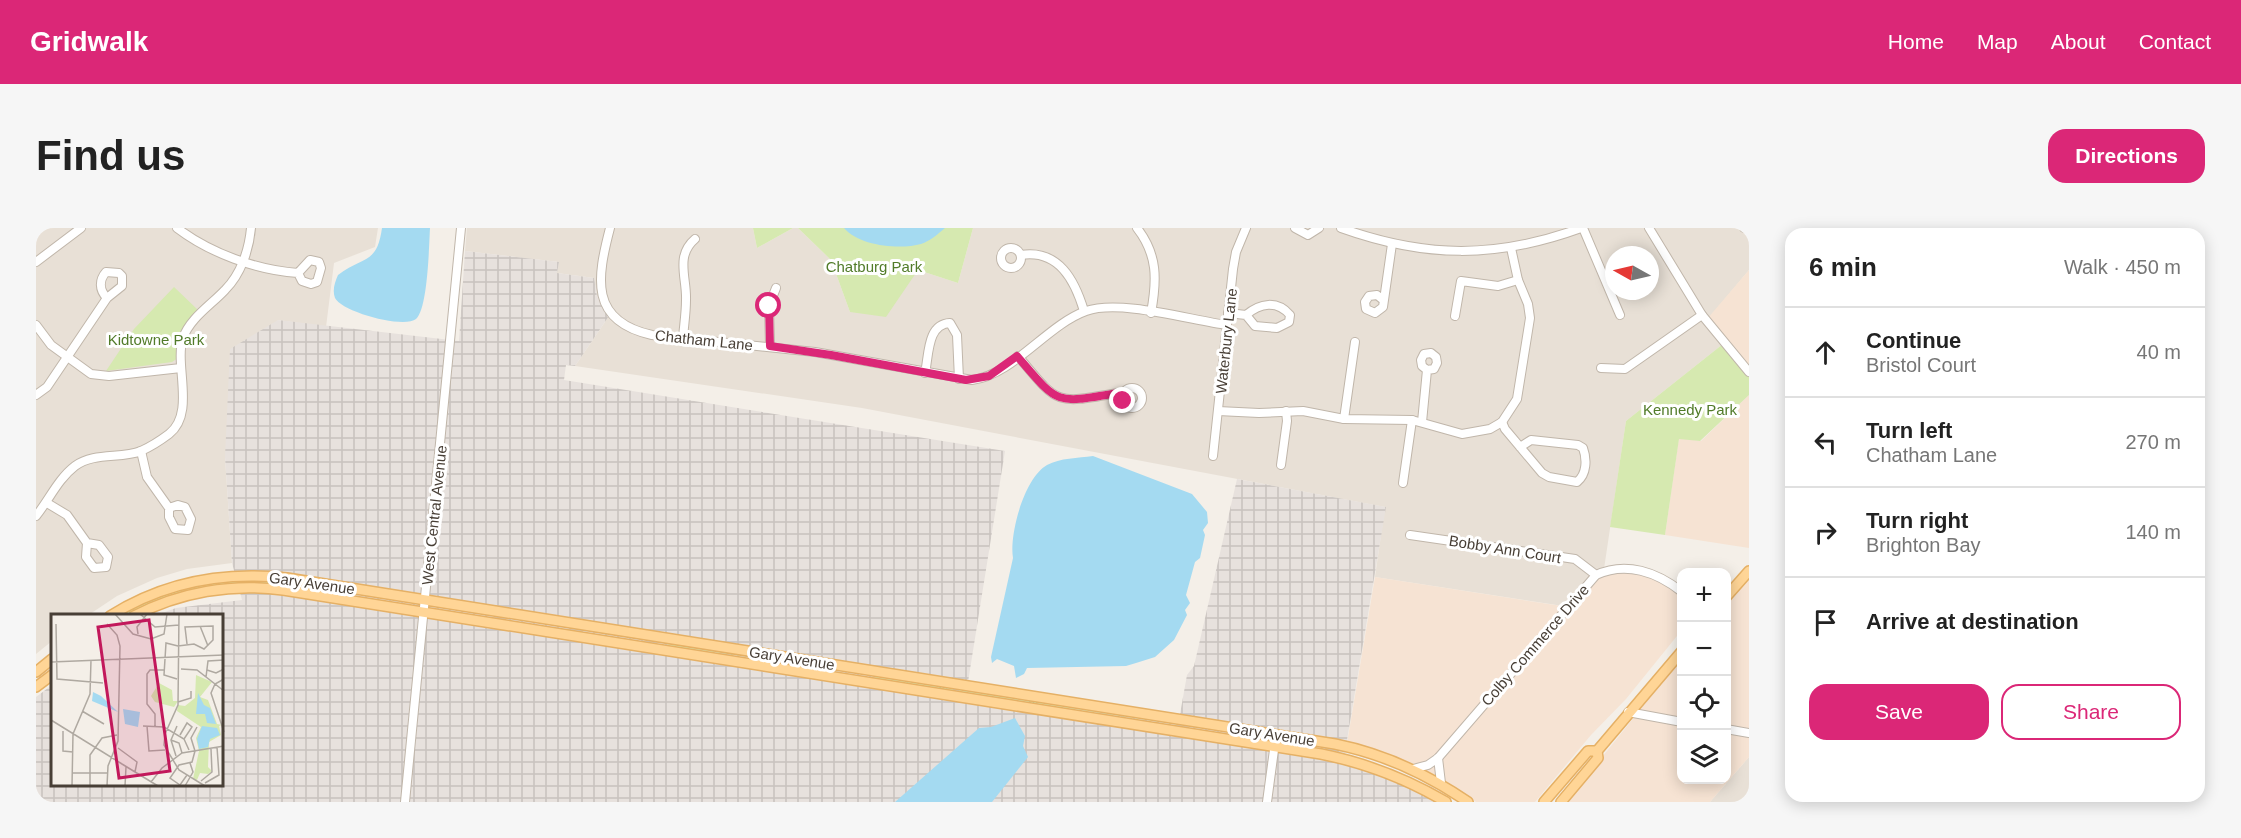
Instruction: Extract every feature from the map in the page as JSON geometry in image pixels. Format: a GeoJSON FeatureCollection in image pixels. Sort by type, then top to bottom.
{"type":"FeatureCollection","features":[{"type":"Feature","properties":{"kind":"main road"},"geometry":{"type":"LineString","coordinates":[[1731,591],[1749,571]]}},
{"type":"Feature","properties":{"kind":"main road","name":"Gary Avenue"},"geometry":{"type":"LineString","coordinates":[[114,614],[169,588],[202,580],[237,576],[275,577],[1350,747],[1413,769],[1441,783],[1468,802]]}},
{"type":"Feature","properties":{"kind":"main road","name":"Gary Avenue"},"geometry":{"type":"LineString","coordinates":[[139,614],[169,601],[198,593],[253,587],[1274,747],[1360,763],[1407,781],[1446,802]]}},
{"type":"Feature","properties":{"kind":"main road"},"geometry":{"type":"LineString","coordinates":[[1561,802],[1598,758],[1597,751],[1628,712],[1677,657]]}},
{"type":"Feature","properties":{"kind":"main road"},"geometry":{"type":"LineString","coordinates":[[36,672],[51,660]]}},
{"type":"Feature","properties":{"kind":"main road"},"geometry":{"type":"LineString","coordinates":[[36,687],[51,676]]}},
{"type":"Feature","properties":{"kind":"main road"},"geometry":{"type":"LineString","coordinates":[[1544,802],[1588,751],[1597,751]]}},
{"type":"Feature","properties":{"kind":"street"},"geometry":{"type":"LineString","coordinates":[[36,262],[81,228]]}},
{"type":"Feature","properties":{"kind":"street"},"geometry":{"type":"LineString","coordinates":[[177,228],[203,246],[284,272],[298,273]]}},
{"type":"Feature","properties":{"kind":"street"},"geometry":{"type":"LineString","coordinates":[[36,516],[63,478],[76,465],[92,459],[141,451],[170,434],[178,421],[182,401],[181,349],[184,334],[234,280],[251,228]]}},
{"type":"Feature","properties":{"kind":"street","name":"West Central Avenue"},"geometry":{"type":"LineString","coordinates":[[405,802],[461,228]]}},
{"type":"Feature","properties":{"kind":"street","name":"Chatham Lane"},"geometry":{"type":"LineString","coordinates":[[610,228],[599,274],[600,288],[606,307],[621,322],[639,332],[770,346],[972,380],[989,376],[1084,311],[1114,307],[1227,325]]}},
{"type":"Feature","properties":{"kind":"street"},"geometry":{"type":"LineString","coordinates":[[1137,228],[1146,240],[1155,265],[1156,282],[1151,313]]}},
{"type":"Feature","properties":{"kind":"street","name":"Waterbury Lane"},"geometry":{"type":"LineString","coordinates":[[1213,456],[1236,252],[1246,228]]}},
{"type":"Feature","properties":{"kind":"street"},"geometry":{"type":"LineString","coordinates":[[1295,228],[1308,235],[1319,228]]}},
{"type":"Feature","properties":{"kind":"street"},"geometry":{"type":"LineString","coordinates":[[1341,228],[1392,244],[1457,252],[1511,248],[1582,228],[1620,315]]}},
{"type":"Feature","properties":{"kind":"street"},"geometry":{"type":"LineString","coordinates":[[1649,228],[1702,315],[1749,372]]}},
{"type":"Feature","properties":{"kind":"street"},"geometry":{"type":"LineString","coordinates":[[683,338],[686,299],[683,260],[686,247],[695,239]]}},
{"type":"Feature","properties":{"kind":"street"},"geometry":{"type":"LineString","coordinates":[[1382,299],[1392,244]]}},
{"type":"Feature","properties":{"kind":"street"},"geometry":{"type":"LineString","coordinates":[[1218,411],[1316,412],[1344,419],[1412,420],[1462,434],[1485,431],[1502,422],[1517,399],[1530,318],[1511,248]]}},
{"type":"Feature","properties":{"kind":"street"},"geometry":{"type":"LineString","coordinates":[[1021,255],[1029,254],[1051,261],[1064,269],[1076,285],[1084,311]]}},
{"type":"Feature","properties":{"kind":"street"},"geometry":{"type":"LineString","coordinates":[[1455,316],[1461,281],[1498,286],[1518,280]]}},
{"type":"Feature","properties":{"kind":"street"},"geometry":{"type":"LineString","coordinates":[[770,346],[769,306],[776,288]]}},
{"type":"Feature","properties":{"kind":"street"},"geometry":{"type":"LineString","coordinates":[[36,395],[47,387],[107,298]]}},
{"type":"Feature","properties":{"kind":"street"},"geometry":{"type":"LineString","coordinates":[[1228,313],[1246,315],[1261,305],[1276,304],[1290,315],[1289,322],[1277,328],[1255,326],[1246,315]]}},
{"type":"Feature","properties":{"kind":"street"},"geometry":{"type":"LineString","coordinates":[[1601,368],[1625,369],[1702,315]]}},
{"type":"Feature","properties":{"kind":"street"},"geometry":{"type":"LineString","coordinates":[[925,373],[933,331],[938,326],[950,323],[957,335],[959,379]]}},
{"type":"Feature","properties":{"kind":"street"},"geometry":{"type":"LineString","coordinates":[[36,325],[51,345],[91,374],[105,376],[181,368]]}},
{"type":"Feature","properties":{"kind":"street"},"geometry":{"type":"LineString","coordinates":[[1344,419],[1355,342]]}},
{"type":"Feature","properties":{"kind":"street"},"geometry":{"type":"LineString","coordinates":[[1017,356],[1049,393],[1059,398],[1077,400],[1123,394]]}},
{"type":"Feature","properties":{"kind":"street"},"geometry":{"type":"LineString","coordinates":[[1422,422],[1427,370]]}},
{"type":"Feature","properties":{"kind":"street"},"geometry":{"type":"LineString","coordinates":[[1281,465],[1287,421],[1286,411]]}},
{"type":"Feature","properties":{"kind":"street"},"geometry":{"type":"LineString","coordinates":[[1403,483],[1412,420]]}},
{"type":"Feature","properties":{"kind":"street"},"geometry":{"type":"LineString","coordinates":[[1502,422],[1520,447],[1531,462],[1550,477],[1577,482],[1584,473],[1586,456],[1583,448],[1578,445],[1531,440],[1520,447]]}},
{"type":"Feature","properties":{"kind":"street"},"geometry":{"type":"LineString","coordinates":[[141,451],[147,477],[169,507]]}},
{"type":"Feature","properties":{"kind":"street"},"geometry":{"type":"LineString","coordinates":[[47,502],[67,515],[87,543]]}},
{"type":"Feature","properties":{"kind":"street","name":"Bobby Ann Court"},"geometry":{"type":"LineString","coordinates":[[1410,535],[1575,560],[1596,575]]}},
{"type":"Feature","properties":{"kind":"street","name":"Colby Commerce Drive"},"geometry":{"type":"LineString","coordinates":[[1413,769],[1428,765],[1438,758],[1596,575],[1612,569],[1631,569],[1656,575],[1677,589]]}},
{"type":"Feature","properties":{"kind":"street"},"geometry":{"type":"LineString","coordinates":[[1628,712],[1677,721]]}},
{"type":"Feature","properties":{"kind":"street"},"geometry":{"type":"LineString","coordinates":[[1731,730],[1749,733]]}},
{"type":"Feature","properties":{"kind":"street"},"geometry":{"type":"LineString","coordinates":[[1267,802],[1276,735]]}},
{"type":"Feature","properties":{"kind":"street"},"geometry":{"type":"LineString","coordinates":[[1438,758],[1441,783]]}},
{"type":"Feature","properties":{"kind":"shaded area"},"geometry":{"type":"Polygon","coordinates":[[[36,228],[378,228],[375,247],[334,263],[326,327],[278,320],[225,457],[232,563],[187,569],[157,578],[117,596],[90,614],[51,614],[51,642],[36,654],[36,228]]]}},
{"type":"Feature","properties":{"kind":"shaded area"},"geometry":{"type":"Polygon","coordinates":[[[467,228],[753,228],[757,248],[793,228],[798,228],[831,260],[850,312],[918,270],[958,283],[973,228],[1749,228],[1749,270],[1708,319],[1723,344],[1626,421],[1604,569],[1592,575],[1563,606],[1375,577],[1385,507],[862,408],[575,366],[609,316],[597,296],[594,278],[557,273],[559,262],[465,251],[467,228]]]}},
{"type":"Feature","properties":{"kind":"shaded area"},"geometry":{"type":"Polygon","coordinates":[[[465,251],[559,262],[557,273],[594,278],[597,296],[609,316],[575,366],[566,365],[564,380],[1005,451],[968,682],[1180,714],[1187,675],[1194,666],[1237,479],[1386,507],[1343,764],[1390,779],[1437,802],[36,802],[36,697],[51,686],[51,787],[224,787],[224,614],[160,614],[176,608],[242,600],[232,563],[225,457],[230,349],[278,320],[459,341],[465,251]]]}},
{"type":"Feature","properties":{"kind":"shaded area"},"geometry":{"type":"Polygon","coordinates":[[[1749,270],[1749,369],[1707,319],[1749,270]]]}},
{"type":"Feature","properties":{"kind":"shaded area"},"geometry":{"type":"Polygon","coordinates":[[[1749,395],[1749,548],[1665,535],[1679,438],[1701,441],[1749,395]]]}},
{"type":"Feature","properties":{"kind":"shaded area"},"geometry":{"type":"Polygon","coordinates":[[[1632,571],[1666,582],[1677,592],[1677,636],[1626,699],[1591,735],[1535,802],[1476,802],[1449,783],[1410,763],[1347,743],[1375,577],[1568,607],[1597,576],[1632,571]]]}},
{"type":"Feature","properties":{"kind":"shaded area"},"geometry":{"type":"Polygon","coordinates":[[[1749,576],[1749,757],[1731,778],[1731,622],[1731,599],[1749,576]]]}},
{"type":"Feature","properties":{"kind":"shaded area"},"geometry":{"type":"Polygon","coordinates":[[[1677,664],[1677,784],[1726,784],[1710,802],[1566,802],[1677,664]]]}},
{"type":"Feature","properties":{"kind":"shaded area"},"geometry":{"type":"Polygon","coordinates":[[[1749,757],[1749,802],[1710,802],[1726,784],[1731,784],[1731,778],[1749,757]]]}},
{"type":"Feature","properties":{"kind":"green space","name":"Chatburg Park"},"geometry":{"type":"Polygon","coordinates":[[[753,228],[793,228],[757,248],[753,228]]]}},
{"type":"Feature","properties":{"kind":"green space","name":"Chatburg Park"},"geometry":{"type":"Polygon","coordinates":[[[798,228],[973,228],[958,283],[918,270],[886,317],[850,312],[831,260],[798,228]]]}},
{"type":"Feature","properties":{"kind":"green space","name":"Kidtowne Park"},"geometry":{"type":"Polygon","coordinates":[[[174,287],[198,310],[181,331],[178,358],[172,362],[106,371],[134,329],[174,287]]]}},
{"type":"Feature","properties":{"kind":"green space","name":"Kennedy Park"},"geometry":{"type":"Polygon","coordinates":[[[1723,344],[1749,374],[1749,395],[1700,441],[1679,439],[1665,535],[1610,527],[1626,421],[1723,344]]]}},
{"type":"Feature","properties":{"kind":"green space"},"geometry":{"type":"Polygon","coordinates":[[[258,580],[337,590],[313,590],[250,583],[213,586],[177,595],[130,614],[123,614],[170,594],[221,583],[258,580]]]}},
{"type":"Feature","properties":{"kind":"green space"},"geometry":{"type":"Polygon","coordinates":[[[657,641],[757,657],[757,658],[675,647],[657,641]]]}},
{"type":"Feature","properties":{"kind":"green space"},"geometry":{"type":"Polygon","coordinates":[[[867,674],[953,688],[953,691],[880,680],[867,674]]]}},
{"type":"Feature","properties":{"kind":"green space"},"geometry":{"type":"Polygon","coordinates":[[[959,689],[1240,733],[1240,734],[959,692],[959,689]]]}},
{"type":"Feature","properties":{"kind":"water"},"geometry":{"type":"Polygon","coordinates":[[[382,228],[430,228],[423,303],[416,319],[409,322],[374,318],[349,309],[334,295],[338,275],[372,254],[377,248],[382,228]]]}},
{"type":"Feature","properties":{"kind":"water"},"geometry":{"type":"Polygon","coordinates":[[[844,228],[945,228],[924,243],[902,247],[869,243],[844,228]]]}},
{"type":"Feature","properties":{"kind":"water"},"geometry":{"type":"Polygon","coordinates":[[[1093,456],[1192,494],[1207,512],[1208,523],[1203,530],[1205,535],[1200,558],[1195,562],[1186,595],[1190,603],[1185,610],[1187,615],[1174,640],[1155,657],[1126,666],[1027,668],[1024,674],[1016,678],[1014,666],[997,659],[992,663],[991,657],[1013,558],[1013,536],[1020,508],[1031,482],[1047,465],[1063,460],[1093,456]]]}},
{"type":"Feature","properties":{"kind":"water"},"geometry":{"type":"Polygon","coordinates":[[[1015,718],[1025,736],[1023,746],[1028,757],[992,802],[895,802],[979,728],[991,727],[1015,718]]]}},
{"type":"Feature","properties":{"kind":"route"},"geometry":{"type":"LineString","coordinates":[[769,306],[770,346],[966,380],[979,380],[989,376],[1017,356],[1053,396],[1077,400],[1118,393],[1123,394],[1123,401]]}}]}
